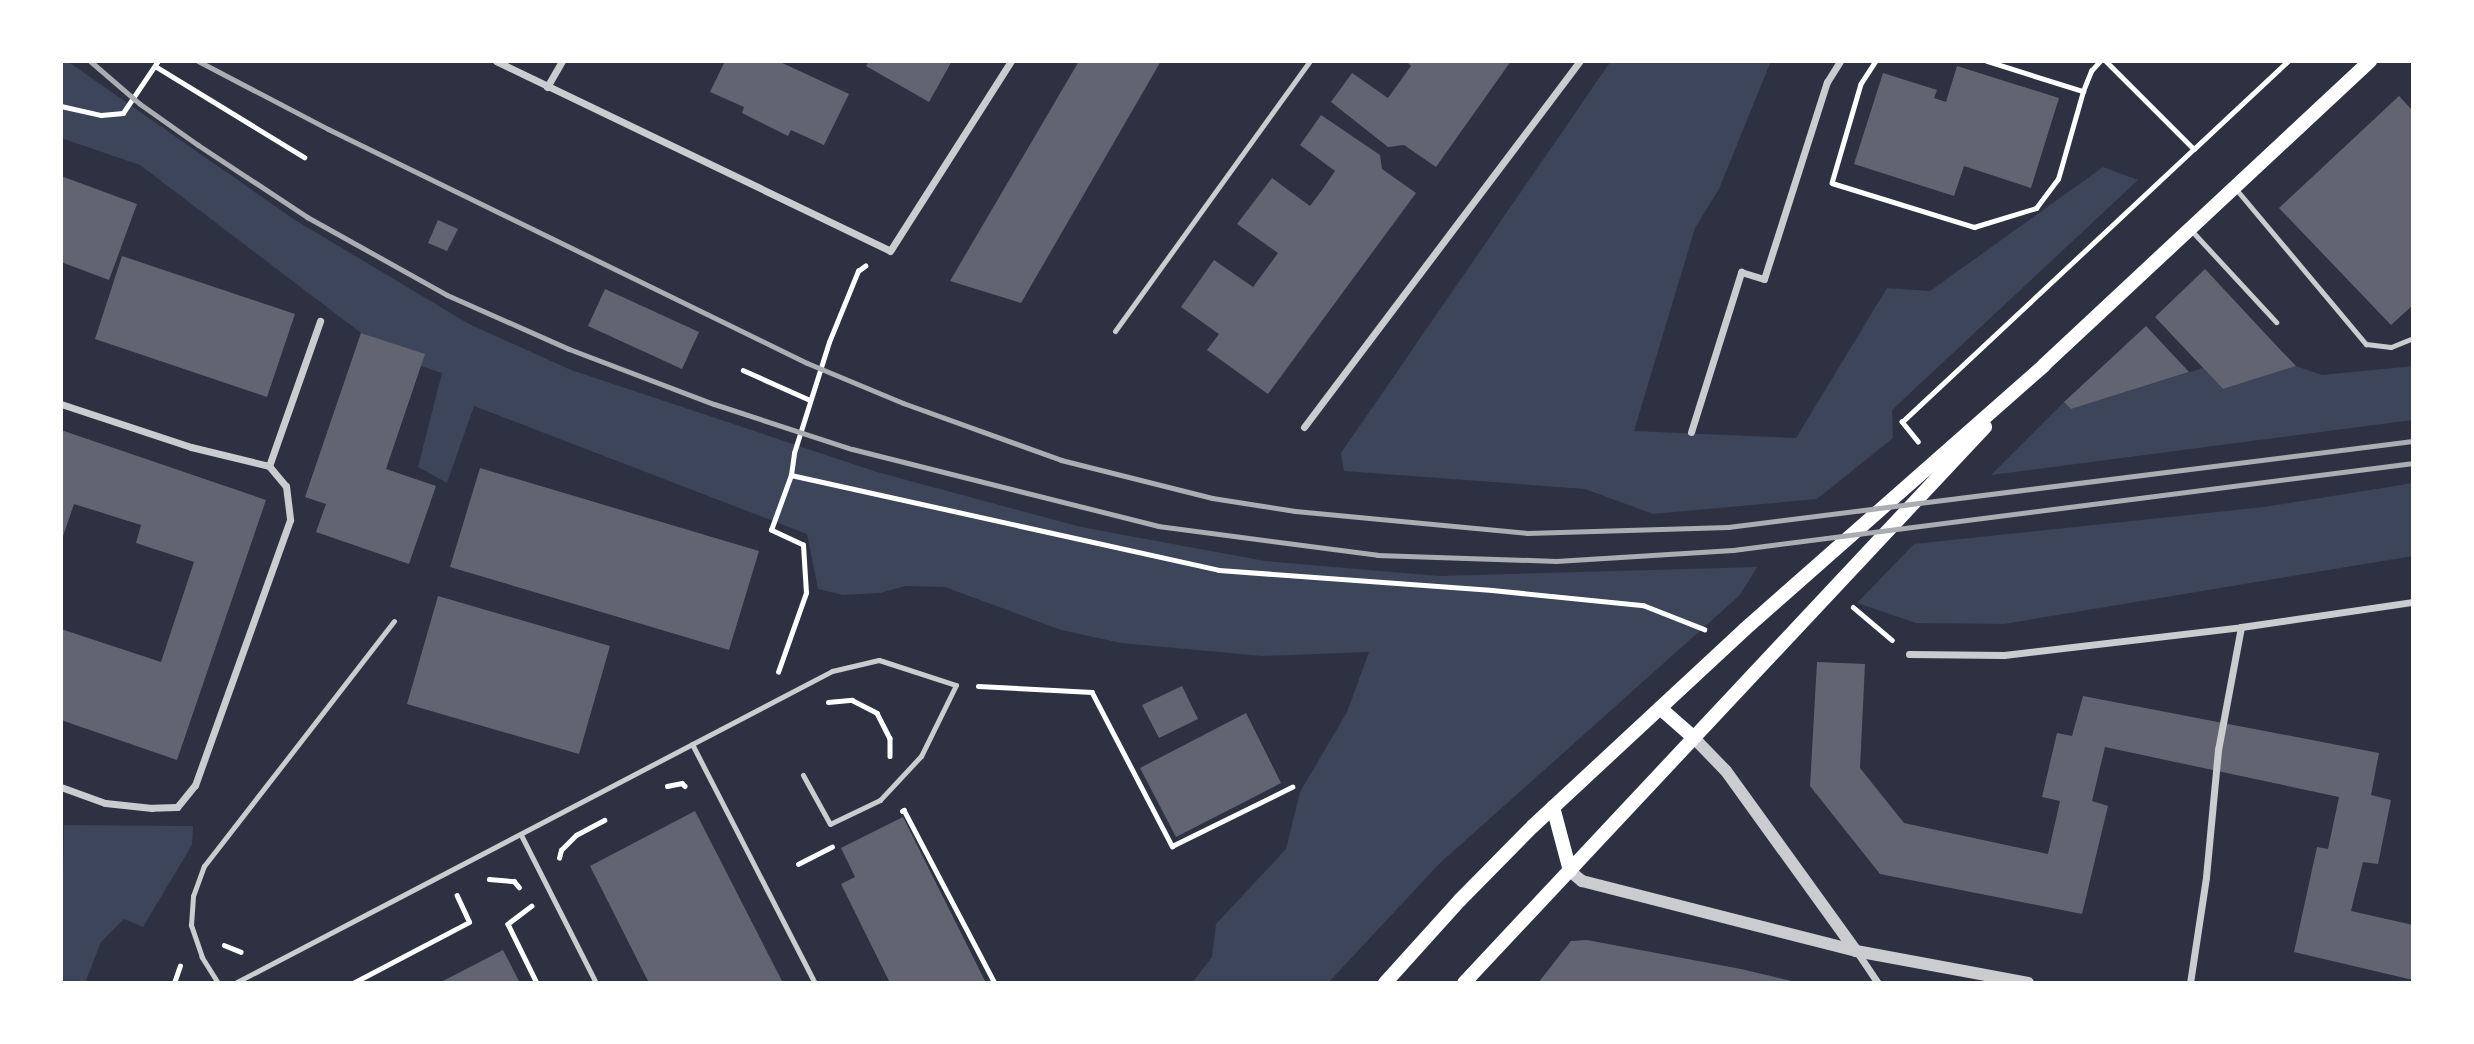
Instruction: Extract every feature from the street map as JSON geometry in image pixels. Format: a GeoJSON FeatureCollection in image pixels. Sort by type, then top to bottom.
{"type":"FeatureCollection","features":[{"type":"Feature","properties":{"kind":"main road"},"geometry":{"type":"LineString","coordinates":[[1385,983],[1460,900],[1553,807],[1728,644],[2044,365],[2370,61]]}},
{"type":"Feature","properties":{"kind":"main road"},"geometry":{"type":"LineString","coordinates":[[1464,983],[2044,365]]}},
{"type":"Feature","properties":{"kind":"main road"},"geometry":{"type":"LineString","coordinates":[[1660,708],[1693,737]]}},
{"type":"Feature","properties":{"kind":"main road"},"geometry":{"type":"LineString","coordinates":[[1553,807],[1570,871]]}},
{"type":"Feature","properties":{"kind":"street"},"geometry":{"type":"LineString","coordinates":[[496,61],[890,251],[1011,61]]}},
{"type":"Feature","properties":{"kind":"street"},"geometry":{"type":"LineString","coordinates":[[547,87],[562,61]]}},
{"type":"Feature","properties":{"kind":"street"},"geometry":{"type":"LineString","coordinates":[[1304,427],[1580,61]]}},
{"type":"Feature","properties":{"kind":"street"},"geometry":{"type":"LineString","coordinates":[[1691,432],[1741,272],[1764,279],[1827,82],[1840,61]]}},
{"type":"Feature","properties":{"kind":"street"},"geometry":{"type":"LineString","coordinates":[[270,466],[320,321]]}},
{"type":"Feature","properties":{"kind":"street"},"geometry":{"type":"LineString","coordinates":[[61,404],[191,447],[270,466],[286,486],[290,520],[195,785],[177,807],[152,808],[105,803],[61,787]]}},
{"type":"Feature","properties":{"kind":"street"},"geometry":{"type":"LineString","coordinates":[[1909,654],[2004,655],[2241,627],[2413,602]]}},
{"type":"Feature","properties":{"kind":"street"},"geometry":{"type":"LineString","coordinates":[[2190,983],[2206,877],[2218,750],[2241,627]]}},
{"type":"Feature","properties":{"kind":"street"},"geometry":{"type":"LineString","coordinates":[[1693,737],[1726,771],[1878,983]]}},
{"type":"Feature","properties":{"kind":"street"},"geometry":{"type":"LineString","coordinates":[[1570,871],[1582,881],[1856,951],[2028,983]]}},
{"type":"Feature","properties":{"kind":"lane"},"geometry":{"type":"LineString","coordinates":[[1115,331],[1310,61]]}},
{"type":"Feature","properties":{"kind":"lane"},"geometry":{"type":"LineString","coordinates":[[2235,188],[2365,344],[2391,347],[2413,338]]}},
{"type":"Feature","properties":{"kind":"lane"},"geometry":{"type":"LineString","coordinates":[[2190,229],[2276,322]]}},
{"type":"Feature","properties":{"kind":"lane"},"geometry":{"type":"LineString","coordinates":[[218,983],[202,957],[191,925],[192,895],[204,866],[394,621]]}},
{"type":"Feature","properties":{"kind":"lane"},"geometry":{"type":"LineString","coordinates":[[235,983],[832,671],[879,660],[956,685],[921,756],[880,800],[830,824],[803,775]]}},
{"type":"Feature","properties":{"kind":"lane"},"geometry":{"type":"LineString","coordinates":[[692,744],[815,983]]}},
{"type":"Feature","properties":{"kind":"lane"},"geometry":{"type":"LineString","coordinates":[[521,835],[596,983]]}},
{"type":"Feature","properties":{"kind":"path"},"geometry":{"type":"LineString","coordinates":[[1876,61],[1861,84],[1832,183],[1974,227],[2036,208],[2058,178],[2083,91],[2091,71],[2100,61]]}},
{"type":"Feature","properties":{"kind":"path"},"geometry":{"type":"LineString","coordinates":[[1987,61],[2004,64],[2083,91]]}},
{"type":"Feature","properties":{"kind":"path"},"geometry":{"type":"LineString","coordinates":[[2106,61],[2194,149]]}},
{"type":"Feature","properties":{"kind":"path"},"geometry":{"type":"LineString","coordinates":[[1935,461],[1902,422],[2288,61]]}},
{"type":"Feature","properties":{"kind":"path"},"geometry":{"type":"LineString","coordinates":[[61,106],[101,116],[123,113],[157,64],[304,157]]}},
{"type":"Feature","properties":{"kind":"path"},"geometry":{"type":"LineString","coordinates":[[777,675],[806,593],[803,545],[771,530],[791,475],[794,453],[829,342],[858,271]]}},
{"type":"Feature","properties":{"kind":"path"},"geometry":{"type":"LineString","coordinates":[[743,370],[810,400]]}},
{"type":"Feature","properties":{"kind":"path"},"geometry":{"type":"LineString","coordinates":[[791,475],[1219,570],[1492,590],[1643,605],[1694,623],[1728,644]]}},
{"type":"Feature","properties":{"kind":"path"},"geometry":{"type":"LineString","coordinates":[[1833,590],[1909,654]]}},
{"type":"Feature","properties":{"kind":"path"},"geometry":{"type":"LineString","coordinates":[[956,685],[1092,692],[1172,846],[1292,787]]}},
{"type":"Feature","properties":{"kind":"path"},"geometry":{"type":"LineString","coordinates":[[825,703],[852,700],[877,713],[890,738],[887,765]]}},
{"type":"Feature","properties":{"kind":"path"},"geometry":{"type":"LineString","coordinates":[[658,791],[669,785],[682,783],[690,791]]}},
{"type":"Feature","properties":{"kind":"path"},"geometry":{"type":"LineString","coordinates":[[897,814],[904,810],[995,983]]}},
{"type":"Feature","properties":{"kind":"path"},"geometry":{"type":"LineString","coordinates":[[558,864],[561,850],[576,835],[612,816]]}},
{"type":"Feature","properties":{"kind":"path"},"geometry":{"type":"LineString","coordinates":[[799,864],[844,841]]}},
{"type":"Feature","properties":{"kind":"path"},"geometry":{"type":"LineString","coordinates":[[483,882],[492,877],[514,881],[522,891]]}},
{"type":"Feature","properties":{"kind":"path"},"geometry":{"type":"LineString","coordinates":[[353,983],[469,922],[455,897],[464,892]]}},
{"type":"Feature","properties":{"kind":"path"},"geometry":{"type":"LineString","coordinates":[[530,901],[533,907],[508,923],[537,983]]}},
{"type":"Feature","properties":{"kind":"path"},"geometry":{"type":"LineString","coordinates":[[221,943],[246,952]]}},
{"type":"Feature","properties":{"kind":"shaded area"},"geometry":{"type":"Polygon","coordinates":[[[61,61],[67,61],[295,220],[469,324],[571,370],[877,472],[1081,527],[1265,561],[1439,576],[1757,567],[1740,595],[1439,864],[1328,983],[1192,983],[1212,957],[1216,924],[1286,849],[1300,792],[1347,712],[1369,652],[1262,656],[1121,643],[1061,630],[945,587],[906,586],[880,593],[843,595],[818,589],[807,534],[474,406],[447,483],[418,467],[442,373],[421,366],[424,354],[361,333],[140,165],[61,138],[61,61]]]}},
{"type":"Feature","properties":{"kind":"shaded area"},"geometry":{"type":"Polygon","coordinates":[[[1611,61],[1771,61],[1719,189],[1695,228],[1634,431],[1796,438],[1887,288],[1930,291],[2103,167],[2138,180],[1892,410],[1893,438],[1817,499],[1653,514],[1585,489],[1344,471],[1341,453],[1611,61]]]}},
{"type":"Feature","properties":{"kind":"shaded area"},"geometry":{"type":"Polygon","coordinates":[[[2296,366],[2322,375],[2413,366],[2413,420],[1991,475],[2064,402],[2071,409],[2203,368],[2223,389],[2296,366]]]}},
{"type":"Feature","properties":{"kind":"shaded area"},"geometry":{"type":"Polygon","coordinates":[[[2413,483],[2413,556],[2004,624],[1916,623],[1857,603],[1914,544],[2264,507],[2413,483]]]}},
{"type":"Feature","properties":{"kind":"shaded area"},"geometry":{"type":"Polygon","coordinates":[[[64,825],[193,826],[192,845],[143,927],[124,919],[101,942],[85,983],[61,983],[64,825]]]}},
{"type":"Feature","properties":{"kind":"building"},"geometry":{"type":"Polygon","coordinates":[[[725,61],[778,61],[849,94],[824,145],[791,130],[788,136],[742,113],[744,107],[710,92],[725,61]]]}},
{"type":"Feature","properties":{"kind":"building"},"geometry":{"type":"Polygon","coordinates":[[[869,61],[952,61],[929,102],[866,66],[869,61]]]}},
{"type":"Feature","properties":{"kind":"building"},"geometry":{"type":"Polygon","coordinates":[[[1079,61],[1161,61],[1021,303],[950,281],[1079,61]]]}},
{"type":"Feature","properties":{"kind":"building"},"geometry":{"type":"Polygon","coordinates":[[[1406,61],[1511,61],[1436,167],[1404,145],[1388,147],[1331,102],[1352,73],[1388,98],[1411,66],[1406,61]]]}},
{"type":"Feature","properties":{"kind":"building"},"geometry":{"type":"Polygon","coordinates":[[[1957,66],[2059,98],[2031,188],[1964,166],[1954,196],[1854,164],[1883,73],[1937,90],[1934,98],[1946,102],[1957,66]]]}},
{"type":"Feature","properties":{"kind":"building"},"geometry":{"type":"Polygon","coordinates":[[[2399,96],[2413,111],[2413,305],[2391,325],[2279,208],[2399,96]]]}},
{"type":"Feature","properties":{"kind":"building"},"geometry":{"type":"Polygon","coordinates":[[[1321,115],[1380,155],[1382,169],[1416,193],[1268,394],[1207,350],[1219,334],[1181,307],[1214,260],[1253,287],[1278,253],[1237,224],[1272,178],[1310,206],[1335,171],[1300,145],[1321,115]]]}},
{"type":"Feature","properties":{"kind":"building"},"geometry":{"type":"Polygon","coordinates":[[[61,176],[137,204],[109,280],[61,262],[61,176]]]}},
{"type":"Feature","properties":{"kind":"building"},"geometry":{"type":"Polygon","coordinates":[[[438,220],[458,229],[447,251],[428,243],[438,220]]]}},
{"type":"Feature","properties":{"kind":"building"},"geometry":{"type":"Polygon","coordinates":[[[122,256],[295,314],[267,397],[95,339],[122,256]]]}},
{"type":"Feature","properties":{"kind":"building"},"geometry":{"type":"Polygon","coordinates":[[[2205,269],[2296,366],[2223,389],[2155,317],[2205,269]]]}},
{"type":"Feature","properties":{"kind":"building"},"geometry":{"type":"Polygon","coordinates":[[[605,289],[699,332],[682,369],[588,326],[605,289]]]}},
{"type":"Feature","properties":{"kind":"building"},"geometry":{"type":"Polygon","coordinates":[[[2146,326],[2189,372],[2071,409],[2064,402],[2146,326]]]}},
{"type":"Feature","properties":{"kind":"building"},"geometry":{"type":"Polygon","coordinates":[[[361,333],[425,354],[386,469],[436,486],[409,564],[316,532],[326,504],[305,497],[361,333]]]}},
{"type":"Feature","properties":{"kind":"building"},"geometry":{"type":"Polygon","coordinates":[[[61,430],[266,500],[177,760],[61,720],[61,629],[161,662],[194,562],[136,543],[141,525],[74,504],[61,542],[61,430]]]}},
{"type":"Feature","properties":{"kind":"building"},"geometry":{"type":"Polygon","coordinates":[[[480,468],[759,551],[729,650],[450,567],[480,468]]]}},
{"type":"Feature","properties":{"kind":"building"},"geometry":{"type":"Polygon","coordinates":[[[438,596],[610,646],[579,754],[407,704],[438,596]]]}},
{"type":"Feature","properties":{"kind":"building"},"geometry":{"type":"Polygon","coordinates":[[[1817,662],[1865,664],[1860,768],[1904,823],[2048,854],[2060,801],[2042,797],[2057,733],[2072,736],[2083,696],[2379,753],[2371,795],[2391,800],[2378,864],[2363,862],[2351,911],[2413,925],[2413,980],[2294,952],[2317,847],[2328,849],[2339,797],[2105,747],[2092,801],[2108,806],[2082,914],[1880,874],[1810,786],[1817,662]]]}},
{"type":"Feature","properties":{"kind":"building"},"geometry":{"type":"Polygon","coordinates":[[[1182,686],[1198,719],[1159,738],[1142,705],[1182,686]]]}},
{"type":"Feature","properties":{"kind":"building"},"geometry":{"type":"Polygon","coordinates":[[[1246,713],[1281,783],[1176,837],[1140,768],[1246,713]]]}},
{"type":"Feature","properties":{"kind":"building"},"geometry":{"type":"Polygon","coordinates":[[[695,811],[783,983],[649,983],[590,866],[695,811]]]}},
{"type":"Feature","properties":{"kind":"building"},"geometry":{"type":"Polygon","coordinates":[[[903,817],[986,983],[890,983],[841,884],[855,877],[841,848],[903,817]]]}},
{"type":"Feature","properties":{"kind":"building"},"geometry":{"type":"Polygon","coordinates":[[[1587,940],[1800,983],[1538,983],[1571,941],[1587,940]]]}},
{"type":"Feature","properties":{"kind":"building"},"geometry":{"type":"Polygon","coordinates":[[[503,950],[520,983],[439,983],[503,950]]]}},
{"type":"Feature","properties":{"kind":"railway"},"geometry":{"type":"LineString","coordinates":[[90,61],[140,104],[307,217],[447,295],[569,349],[714,404],[852,449],[1158,526],[1377,555],[1556,561],[1733,550],[2413,463]]}},
{"type":"Feature","properties":{"kind":"railway"},"geometry":{"type":"LineString","coordinates":[[198,61],[328,129],[807,363],[903,403],[1061,460],[1212,498],[1295,511],[1527,533],[1728,527],[2413,441]]}}]}
